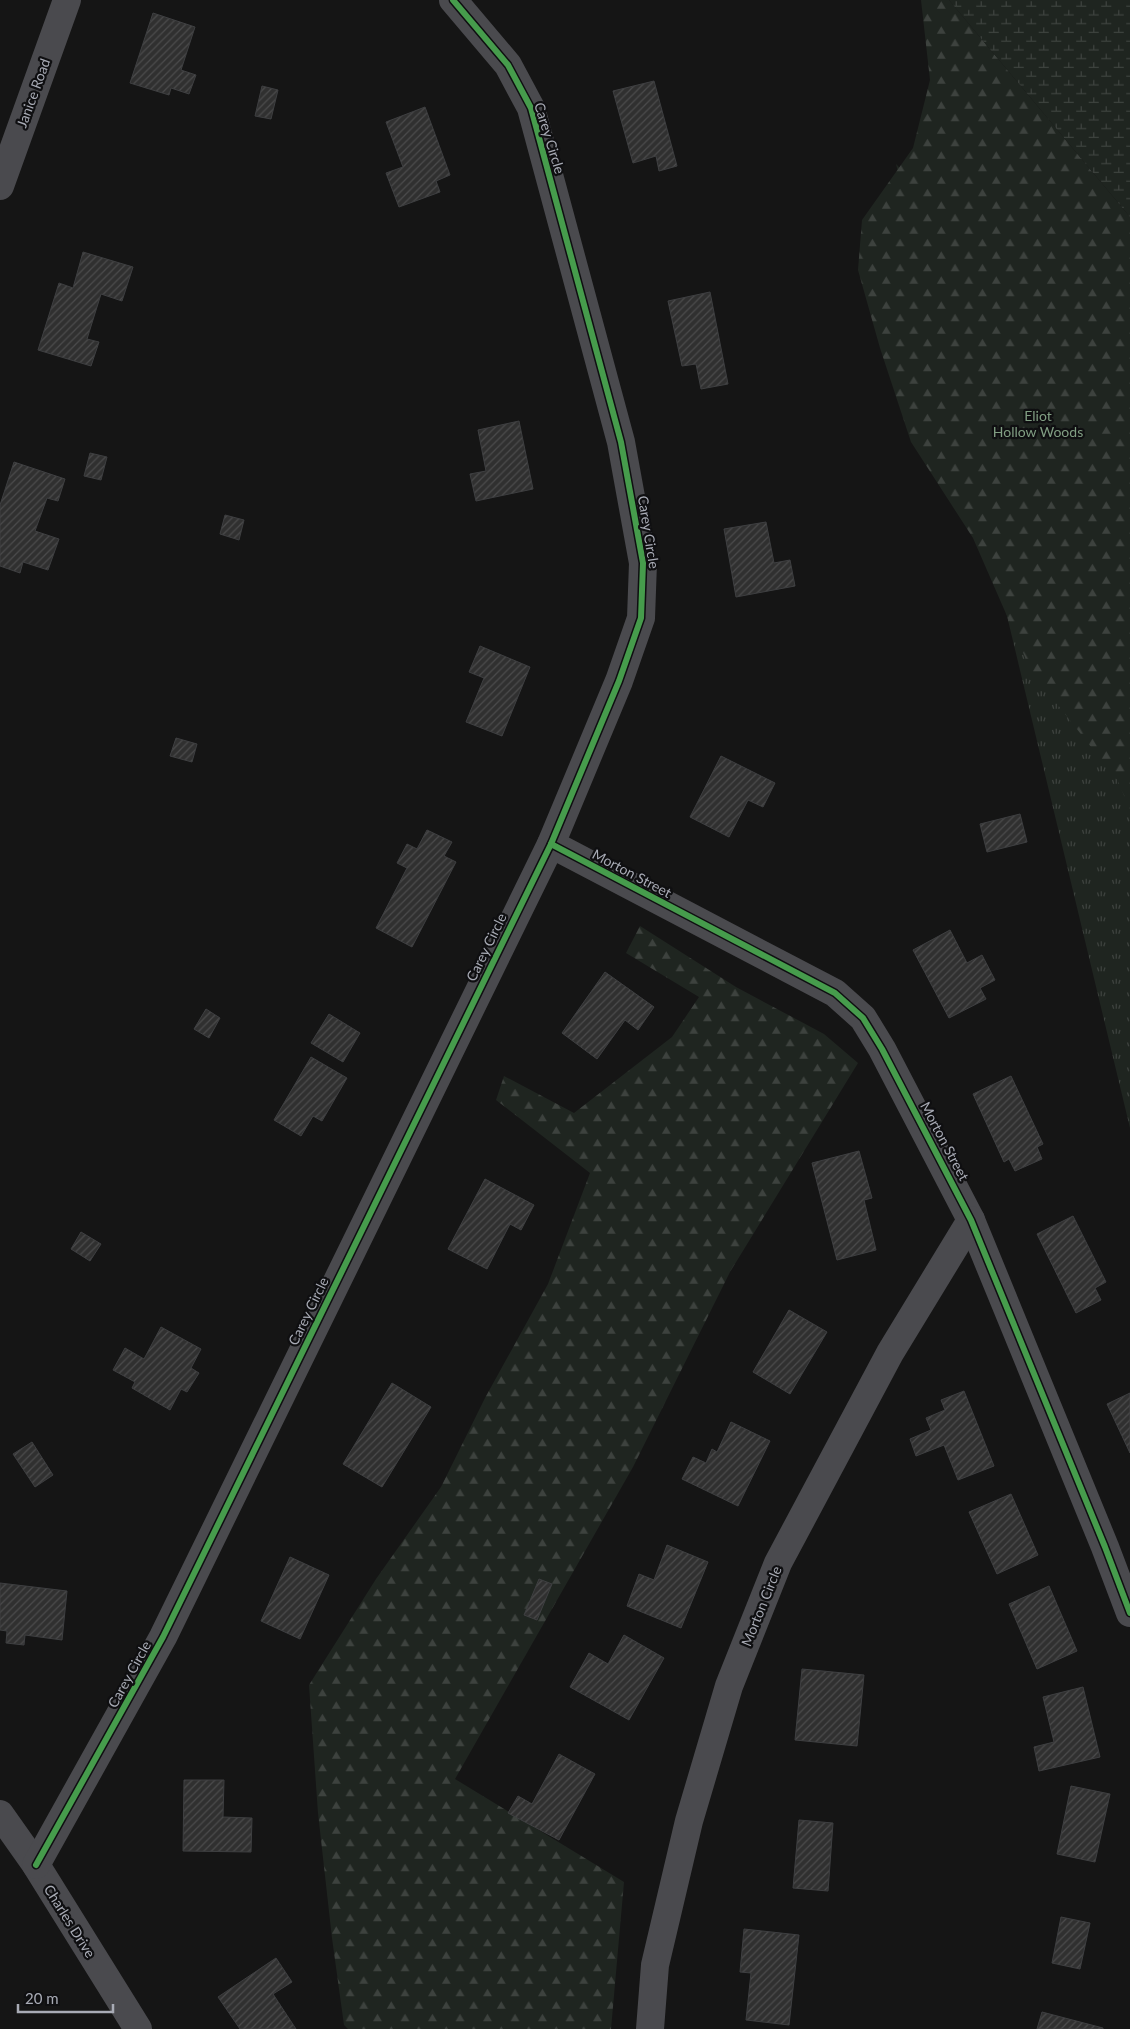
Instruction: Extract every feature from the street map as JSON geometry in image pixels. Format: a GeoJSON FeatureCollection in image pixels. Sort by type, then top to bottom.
{"type":"FeatureCollection","features":[{"type":"Feature","properties":{"kind":"street","name":"Janice Road"},"geometry":{"type":"LineString","coordinates":[[0,186],[67,0]]}},
{"type":"Feature","properties":{"kind":"street","name":"Carey Circle"},"geometry":{"type":"LineString","coordinates":[[36,1865],[163,1637],[551,844],[619,681],[641,618],[643,564],[621,442],[531,108],[508,65],[453,0]]}},
{"type":"Feature","properties":{"kind":"street","name":"Morton Street"},"geometry":{"type":"LineString","coordinates":[[551,844],[835,993],[863,1018],[882,1049],[971,1220],[1102,1538],[1130,1613]]}},
{"type":"Feature","properties":{"kind":"street","name":"Morton Circle"},"geometry":{"type":"LineString","coordinates":[[650,2029],[655,1965],[687,1831],[732,1677],[778,1563],[890,1353],[971,1220]]}},
{"type":"Feature","properties":{"kind":"street","name":"Charles Drive"},"geometry":{"type":"LineString","coordinates":[[0,1814],[36,1865],[138,2029]]}},
{"type":"Feature","properties":{"kind":"green space"},"geometry":{"type":"Polygon","coordinates":[[[921,0],[949,0],[1130,217],[1130,810],[1118,781],[1031,671],[973,538],[911,442],[880,348],[858,270],[862,220],[913,148],[930,80],[921,0]]]}},
{"type":"Feature","properties":{"kind":"green space"},"geometry":{"type":"Polygon","coordinates":[[[949,0],[1130,0],[1130,217],[949,0]]]}},
{"type":"Feature","properties":{"kind":"green space","name":"Eliot Hollow Woods"},"geometry":{"type":"Polygon","coordinates":[[[896,164],[1117,395],[1130,666],[1130,1128],[951,383],[896,164]]]}},
{"type":"Feature","properties":{"kind":"green space"},"geometry":{"type":"Polygon","coordinates":[[[640,926],[736,987],[824,1034],[858,1063],[730,1272],[633,1467],[455,1779],[624,1882],[611,2029],[348,2029],[344,2025],[332,1938],[318,1813],[309,1685],[376,1579],[441,1487],[485,1398],[548,1284],[590,1173],[496,1100],[504,1076],[574,1113],[672,1037],[699,997],[626,953],[640,926]]]}},
{"type":"Feature","properties":{"kind":"building"},"geometry":{"type":"Polygon","coordinates":[[[153,13],[195,27],[181,70],[196,75],[189,94],[171,88],[169,95],[130,83],[153,13]]]}},
{"type":"Feature","properties":{"kind":"building"},"geometry":{"type":"Polygon","coordinates":[[[654,81],[677,166],[659,171],[656,156],[633,163],[613,91],[654,81]]]}},
{"type":"Feature","properties":{"kind":"building"},"geometry":{"type":"Polygon","coordinates":[[[262,86],[278,90],[271,119],[255,116],[262,86]]]}},
{"type":"Feature","properties":{"kind":"building"},"geometry":{"type":"Polygon","coordinates":[[[425,107],[450,175],[436,181],[440,192],[399,207],[386,173],[403,167],[386,122],[425,107]]]}},
{"type":"Feature","properties":{"kind":"building"},"geometry":{"type":"Polygon","coordinates":[[[83,252],[133,267],[122,301],[101,294],[87,339],[99,342],[91,366],[38,350],[59,283],[73,288],[83,252]]]}},
{"type":"Feature","properties":{"kind":"building"},"geometry":{"type":"Polygon","coordinates":[[[710,292],[728,384],[701,389],[696,364],[682,366],[668,301],[710,292]]]}},
{"type":"Feature","properties":{"kind":"building"},"geometry":{"type":"Polygon","coordinates":[[[519,421],[533,489],[476,501],[470,474],[486,471],[478,430],[519,421]]]}},
{"type":"Feature","properties":{"kind":"building"},"geometry":{"type":"Polygon","coordinates":[[[90,453],[107,457],[101,480],[84,476],[90,453]]]}},
{"type":"Feature","properties":{"kind":"building"},"geometry":{"type":"Polygon","coordinates":[[[14,462],[65,479],[58,501],[47,498],[35,531],[59,539],[48,570],[23,562],[20,573],[0,566],[0,505],[14,462]]]}},
{"type":"Feature","properties":{"kind":"building"},"geometry":{"type":"Polygon","coordinates":[[[225,515],[244,520],[239,540],[220,534],[225,515]]]}},
{"type":"Feature","properties":{"kind":"building"},"geometry":{"type":"Polygon","coordinates":[[[766,522],[774,563],[790,560],[795,586],[736,597],[724,529],[766,522]]]}},
{"type":"Feature","properties":{"kind":"building"},"geometry":{"type":"Polygon","coordinates":[[[480,646],[530,667],[502,736],[466,722],[484,678],[469,672],[480,646]]]}},
{"type":"Feature","properties":{"kind":"building"},"geometry":{"type":"Polygon","coordinates":[[[176,738],[197,744],[192,762],[170,756],[176,738]]]}},
{"type":"Feature","properties":{"kind":"building"},"geometry":{"type":"Polygon","coordinates":[[[721,756],[775,783],[763,807],[748,800],[729,837],[690,817],[721,756]]]}},
{"type":"Feature","properties":{"kind":"building"},"geometry":{"type":"Polygon","coordinates":[[[1020,814],[1027,842],[987,852],[980,824],[1020,814]]]}},
{"type":"Feature","properties":{"kind":"building"},"geometry":{"type":"Polygon","coordinates":[[[427,830],[452,842],[444,856],[456,862],[412,947],[376,928],[407,868],[397,863],[407,844],[417,849],[427,830]]]}},
{"type":"Feature","properties":{"kind":"building"},"geometry":{"type":"Polygon","coordinates":[[[950,930],[967,963],[982,955],[995,980],[980,988],[986,999],[949,1018],[913,950],[950,930]]]}},
{"type":"Feature","properties":{"kind":"building"},"geometry":{"type":"Polygon","coordinates":[[[605,972],[654,1007],[638,1030],[625,1020],[597,1059],[562,1033],[605,972]]]}},
{"type":"Feature","properties":{"kind":"building"},"geometry":{"type":"Polygon","coordinates":[[[206,1009],[220,1018],[209,1038],[194,1029],[206,1009]]]}},
{"type":"Feature","properties":{"kind":"building"},"geometry":{"type":"Polygon","coordinates":[[[329,1014],[360,1033],[343,1062],[311,1043],[329,1014]]]}},
{"type":"Feature","properties":{"kind":"building"},"geometry":{"type":"Polygon","coordinates":[[[311,1057],[347,1078],[322,1121],[313,1116],[301,1136],[274,1120],[311,1057]]]}},
{"type":"Feature","properties":{"kind":"building"},"geometry":{"type":"Polygon","coordinates":[[[1011,1076],[1043,1144],[1037,1147],[1042,1159],[1015,1171],[1009,1159],[1004,1162],[973,1094],[1011,1076]]]}},
{"type":"Feature","properties":{"kind":"building"},"geometry":{"type":"Polygon","coordinates":[[[859,1151],[872,1198],[864,1200],[876,1250],[837,1260],[812,1163],[859,1151]]]}},
{"type":"Feature","properties":{"kind":"building"},"geometry":{"type":"Polygon","coordinates":[[[485,1179],[534,1205],[521,1230],[510,1224],[487,1269],[448,1249],[485,1179]]]}},
{"type":"Feature","properties":{"kind":"building"},"geometry":{"type":"Polygon","coordinates":[[[1073,1216],[1106,1282],[1095,1288],[1101,1300],[1076,1313],[1037,1234],[1073,1216]]]}},
{"type":"Feature","properties":{"kind":"building"},"geometry":{"type":"Polygon","coordinates":[[[81,1232],[101,1244],[90,1261],[71,1249],[81,1232]]]}},
{"type":"Feature","properties":{"kind":"building"},"geometry":{"type":"Polygon","coordinates":[[[789,1310],[827,1332],[790,1394],[753,1372],[789,1310]]]}},
{"type":"Feature","properties":{"kind":"building"},"geometry":{"type":"Polygon","coordinates":[[[161,1327],[201,1349],[191,1368],[199,1373],[187,1392],[181,1389],[170,1410],[132,1388],[135,1382],[113,1370],[125,1348],[144,1359],[161,1327]]]}},
{"type":"Feature","properties":{"kind":"building"},"geometry":{"type":"Polygon","coordinates":[[[392,1383],[431,1407],[382,1487],[343,1464],[392,1383]]]}},
{"type":"Feature","properties":{"kind":"building"},"geometry":{"type":"Polygon","coordinates":[[[964,1391],[994,1466],[958,1480],[944,1445],[916,1456],[910,1439],[931,1430],[926,1418],[945,1410],[941,1400],[964,1391]]]}},
{"type":"Feature","properties":{"kind":"building"},"geometry":{"type":"Polygon","coordinates":[[[1130,1393],[1130,1453],[1107,1404],[1130,1393]]]}},
{"type":"Feature","properties":{"kind":"building"},"geometry":{"type":"Polygon","coordinates":[[[731,1422],[770,1441],[738,1506],[682,1479],[693,1457],[706,1463],[712,1449],[717,1452],[731,1422]]]}},
{"type":"Feature","properties":{"kind":"building"},"geometry":{"type":"Polygon","coordinates":[[[32,1442],[53,1475],[35,1487],[13,1454],[32,1442]]]}},
{"type":"Feature","properties":{"kind":"building"},"geometry":{"type":"Polygon","coordinates":[[[1011,1494],[1038,1555],[997,1574],[969,1512],[1011,1494]]]}},
{"type":"Feature","properties":{"kind":"building"},"geometry":{"type":"Polygon","coordinates":[[[667,1545],[708,1562],[681,1628],[627,1606],[639,1574],[654,1580],[667,1545]]]}},
{"type":"Feature","properties":{"kind":"building"},"geometry":{"type":"Polygon","coordinates":[[[290,1557],[329,1575],[300,1639],[261,1621],[290,1557]]]}},
{"type":"Feature","properties":{"kind":"building"},"geometry":{"type":"Polygon","coordinates":[[[539,1579],[552,1584],[537,1620],[524,1615],[539,1579]]]}},
{"type":"Feature","properties":{"kind":"building"},"geometry":{"type":"Polygon","coordinates":[[[0,1583],[67,1591],[62,1640],[25,1635],[24,1645],[6,1643],[7,1631],[0,1630],[0,1583]]]}},
{"type":"Feature","properties":{"kind":"building"},"geometry":{"type":"Polygon","coordinates":[[[1049,1586],[1077,1651],[1037,1669],[1009,1604],[1049,1586]]]}},
{"type":"Feature","properties":{"kind":"building"},"geometry":{"type":"Polygon","coordinates":[[[624,1635],[664,1658],[629,1720],[570,1687],[589,1653],[608,1664],[624,1635]]]}},
{"type":"Feature","properties":{"kind":"building"},"geometry":{"type":"Polygon","coordinates":[[[802,1669],[864,1675],[857,1746],[795,1740],[802,1669]]]}},
{"type":"Feature","properties":{"kind":"building"},"geometry":{"type":"Polygon","coordinates":[[[1083,1687],[1100,1757],[1039,1771],[1034,1747],[1054,1742],[1043,1697],[1083,1687]]]}},
{"type":"Feature","properties":{"kind":"building"},"geometry":{"type":"Polygon","coordinates":[[[559,1754],[595,1774],[559,1840],[508,1813],[518,1796],[532,1804],[559,1754]]]}},
{"type":"Feature","properties":{"kind":"building"},"geometry":{"type":"Polygon","coordinates":[[[184,1780],[224,1780],[223,1817],[252,1818],[251,1852],[183,1851],[184,1780]]]}},
{"type":"Feature","properties":{"kind":"building"},"geometry":{"type":"Polygon","coordinates":[[[1071,1786],[1110,1794],[1095,1862],[1057,1854],[1071,1786]]]}},
{"type":"Feature","properties":{"kind":"building"},"geometry":{"type":"Polygon","coordinates":[[[799,1820],[833,1823],[828,1891],[793,1888],[799,1820]]]}},
{"type":"Feature","properties":{"kind":"building"},"geometry":{"type":"Polygon","coordinates":[[[1061,1917],[1090,1923],[1080,1969],[1052,1963],[1061,1917]]]}},
{"type":"Feature","properties":{"kind":"building"},"geometry":{"type":"Polygon","coordinates":[[[744,1929],[799,1935],[789,2025],[746,2020],[751,1973],[740,1972],[744,1929]]]}},
{"type":"Feature","properties":{"kind":"building"},"geometry":{"type":"Polygon","coordinates":[[[276,1958],[292,1982],[273,1994],[296,2029],[240,2029],[218,1997],[276,1958]]]}},
{"type":"Feature","properties":{"kind":"building"},"geometry":{"type":"Polygon","coordinates":[[[1042,2012],[1103,2028],[1103,2029],[1037,2029],[1042,2012]]]}},
{"type":"Feature","properties":{"kind":"cycle path"},"geometry":{"type":"LineString","coordinates":[[36,1865],[163,1637],[551,844],[619,681],[641,618],[643,563],[621,442],[531,108],[508,65],[453,0]]}},
{"type":"Feature","properties":{"kind":"cycle path"},"geometry":{"type":"LineString","coordinates":[[551,844],[835,993],[863,1018],[882,1049],[971,1220],[1105,1547],[1130,1613]]}}]}
